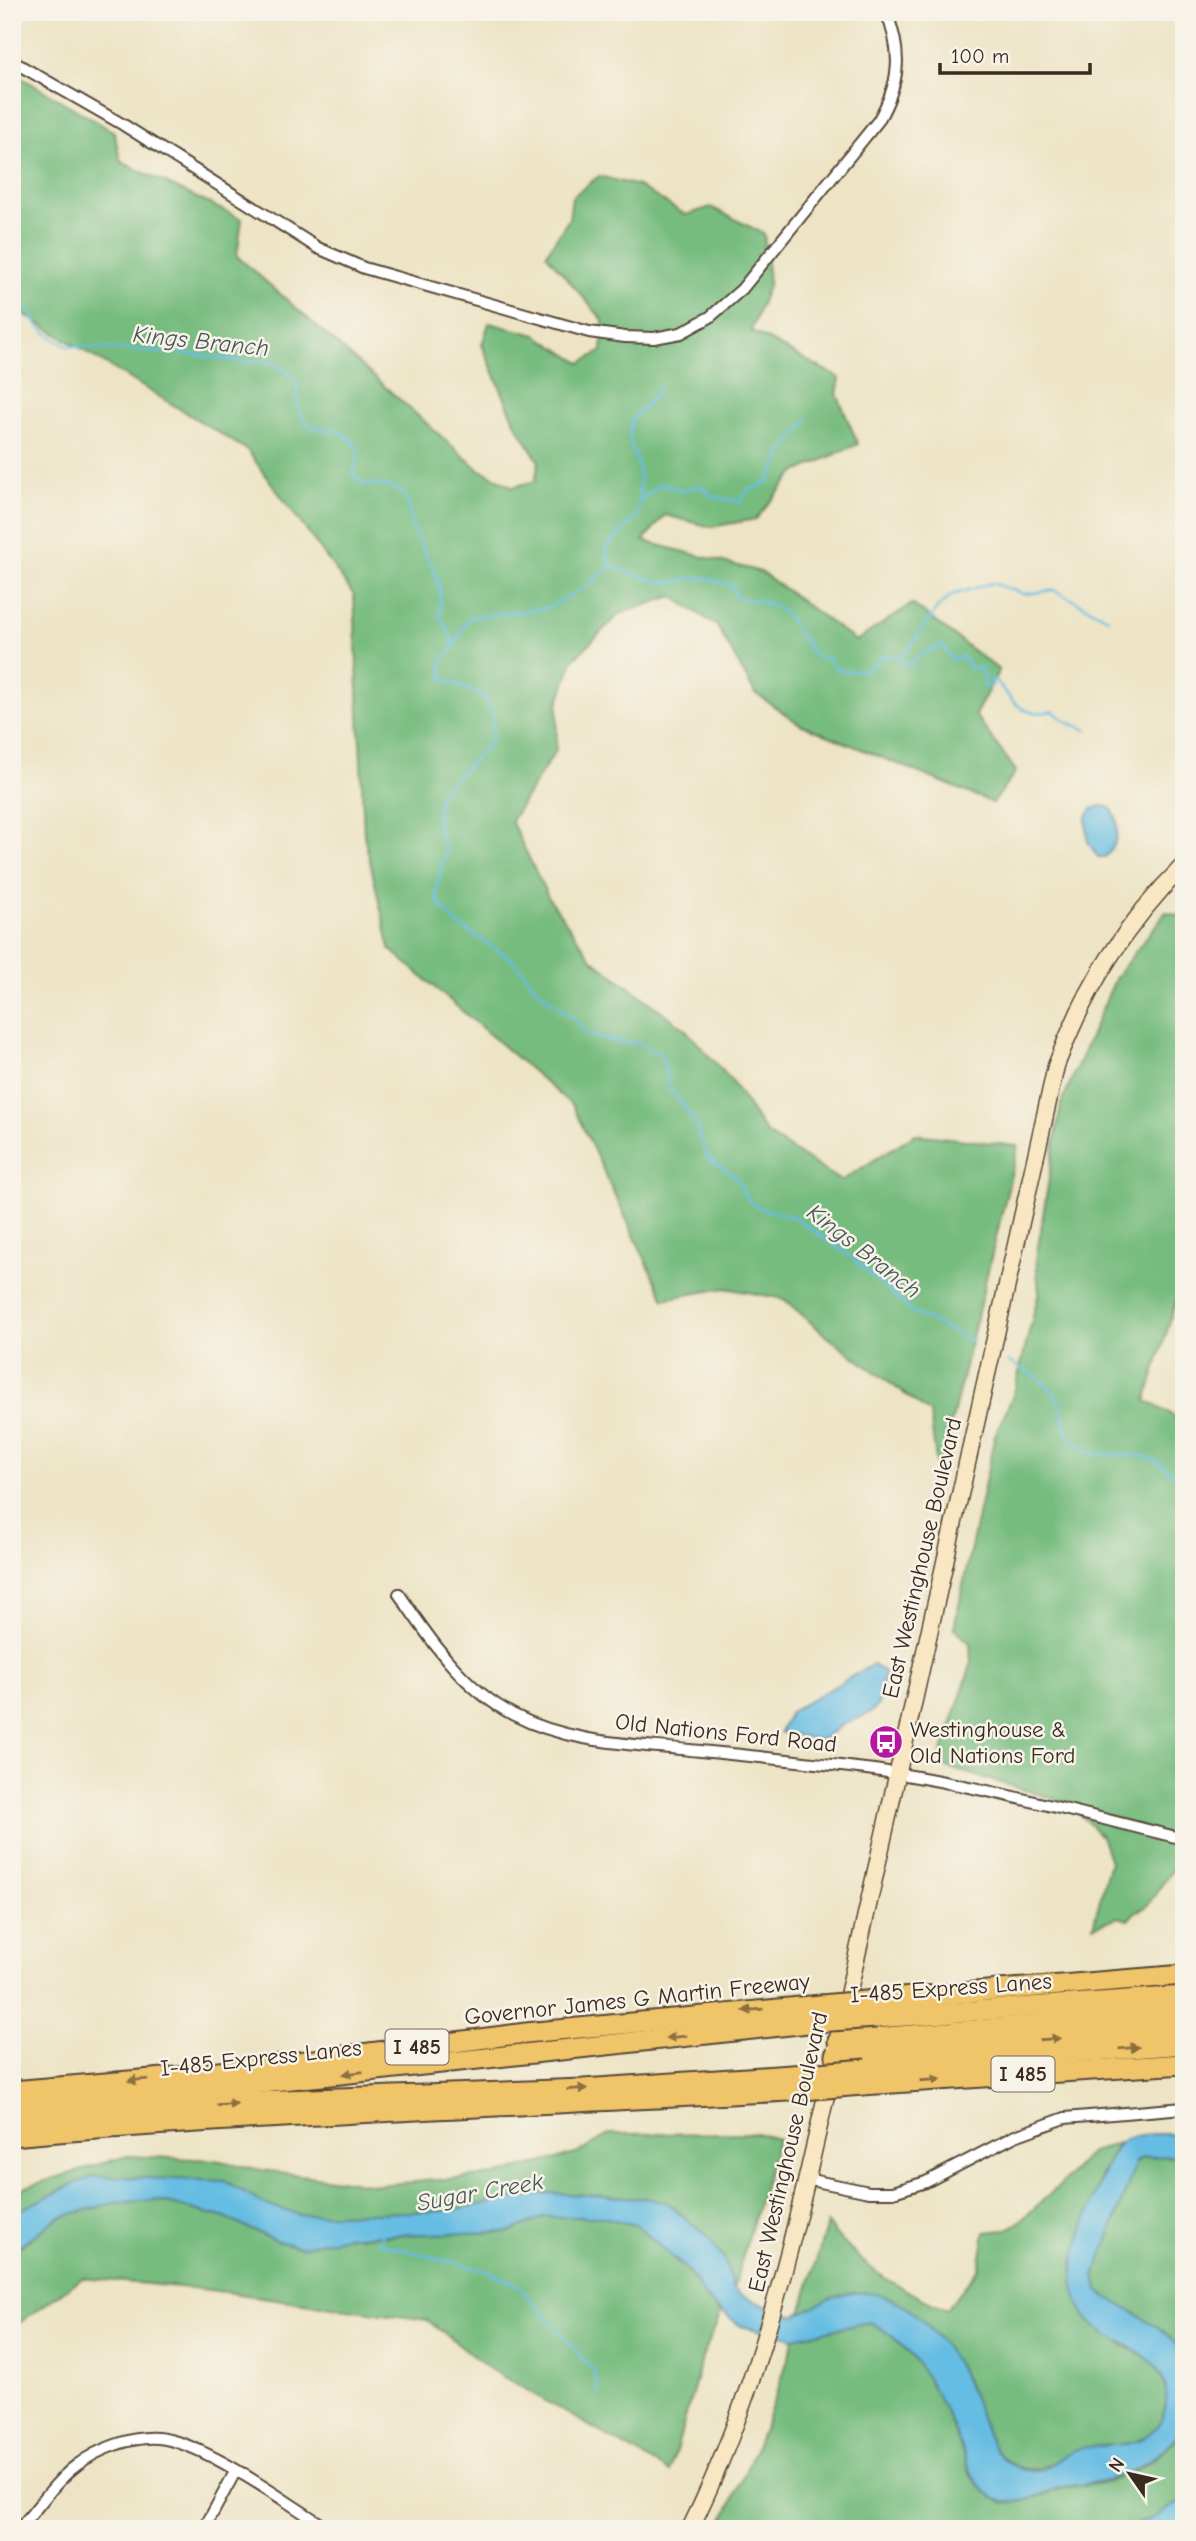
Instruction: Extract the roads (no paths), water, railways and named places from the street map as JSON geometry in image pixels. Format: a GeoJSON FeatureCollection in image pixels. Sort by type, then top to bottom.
{"type":"FeatureCollection","features":[{"type":"Feature","properties":{"kind":"highway","name":"Governor James G Martin Freeway"},"geometry":{"type":"LineString","coordinates":[[12,2091],[187,2076],[639,2020],[876,2009],[1184,1975]]}},
{"type":"Feature","properties":{"kind":"highway","name":"I-485 Express Lanes"},"geometry":{"type":"LineString","coordinates":[[876,2009],[1184,1996]]}},
{"type":"Feature","properties":{"kind":"highway","name":"I-485 Express Lanes"},"geometry":{"type":"LineString","coordinates":[[12,2106],[322,2077],[596,2044],[819,2013]]}},
{"type":"Feature","properties":{"kind":"highway"},"geometry":{"type":"LineString","coordinates":[[836,2048],[1184,2013]]}},
{"type":"Feature","properties":{"kind":"highway"},"geometry":{"type":"LineString","coordinates":[[836,2048],[1184,2028]]}},
{"type":"Feature","properties":{"kind":"highway"},"geometry":{"type":"LineString","coordinates":[[415,2047],[596,2044]]}},
{"type":"Feature","properties":{"kind":"highway","name":"I 485"},"geometry":{"type":"LineString","coordinates":[[12,2136],[227,2119],[571,2104],[1184,2044]]}},
{"type":"Feature","properties":{"kind":"highway","name":"I 485"},"geometry":{"type":"LineString","coordinates":[[864,2077],[1184,2064]]}},
{"type":"Feature","properties":{"kind":"highway","name":"I-485 Express Lanes"},"geometry":{"type":"LineString","coordinates":[[12,2120],[256,2101],[805,2082]]}},
{"type":"Feature","properties":{"kind":"main road","name":"East Westinghouse Boulevard"},"geometry":{"type":"LineString","coordinates":[[690,2529],[745,2400],[782,2283],[1056,1066],[1086,995],[1116,944],[1148,903],[1184,866]]}},
{"type":"Feature","properties":{"kind":"street"},"geometry":{"type":"LineString","coordinates":[[12,61],[122,124],[318,248],[364,268],[589,332],[654,338],[681,333],[710,317],[742,289],[878,121],[894,94],[898,58],[896,36],[886,12]]}},
{"type":"Feature","properties":{"kind":"street","name":"Old Nations Ford Road"},"geometry":{"type":"LineString","coordinates":[[398,1594],[433,1643],[470,1685],[505,1710],[537,1726],[606,1742],[897,1774],[990,1791],[1184,1839]]}},
{"type":"Feature","properties":{"kind":"street"},"geometry":{"type":"LineString","coordinates":[[806,2179],[869,2192],[893,2192],[926,2182],[1015,2136],[1065,2118],[1184,2108]]}},
{"type":"Feature","properties":{"kind":"street"},"geometry":{"type":"LineString","coordinates":[[19,2529],[75,2466],[102,2451],[137,2440],[160,2438],[186,2445],[329,2529]]}},
{"type":"Feature","properties":{"kind":"street"},"geometry":{"type":"LineString","coordinates":[[204,2529],[234,2472]]}},
{"type":"Feature","properties":{"kind":"water"},"geometry":{"type":"Polygon","coordinates":[[[1100,806],[1109,807],[1117,825],[1116,839],[1105,857],[1098,857],[1088,842],[1086,818],[1091,810],[1100,806]]]}},
{"type":"Feature","properties":{"kind":"water"},"geometry":{"type":"Polygon","coordinates":[[[872,1665],[885,1672],[879,1702],[872,1711],[844,1724],[821,1740],[780,1732],[790,1712],[872,1665]]]}},
{"type":"Feature","properties":{"kind":"water"},"geometry":{"type":"Polygon","coordinates":[[[1184,2134],[1184,2156],[1143,2157],[1136,2162],[1095,2276],[1098,2290],[1163,2331],[1174,2343],[1185,2374],[1183,2428],[1159,2453],[1133,2470],[1104,2480],[1061,2487],[1014,2502],[994,2498],[976,2480],[949,2418],[926,2376],[906,2350],[883,2329],[869,2322],[794,2338],[741,2326],[709,2302],[687,2270],[636,2225],[602,2217],[544,2217],[509,2232],[351,2236],[299,2247],[275,2240],[223,2217],[155,2200],[113,2203],[57,2218],[12,2252],[12,2214],[75,2183],[97,2176],[225,2181],[263,2204],[300,2215],[446,2211],[544,2193],[644,2198],[666,2202],[707,2236],[725,2261],[733,2289],[743,2297],[794,2316],[826,2300],[847,2294],[868,2293],[887,2297],[905,2306],[921,2319],[948,2351],[968,2386],[997,2452],[1007,2462],[1019,2468],[1035,2471],[1076,2449],[1126,2444],[1144,2438],[1158,2424],[1163,2414],[1166,2394],[1161,2375],[1147,2358],[1100,2330],[1084,2315],[1076,2294],[1073,2268],[1094,2198],[1116,2148],[1122,2141],[1136,2136],[1184,2134]]]}},
{"type":"Feature","properties":{"kind":"water"},"geometry":{"type":"Polygon","coordinates":[[[1184,2500],[1184,2529],[1125,2529],[1151,2519],[1184,2500]]]}},
{"type":"Feature","properties":{"kind":"waterway","name":"Kings Branch"},"geometry":{"type":"LineString","coordinates":[[12,274],[20,297],[31,316],[46,333],[67,346],[193,354],[242,362],[263,361],[276,364],[295,378],[302,417],[311,426],[338,431],[352,442],[359,453],[353,473],[362,484],[385,485],[401,491],[408,503],[414,533],[433,567],[440,589],[440,616],[451,635],[452,646]]}},
{"type":"Feature","properties":{"kind":"waterway"},"geometry":{"type":"LineString","coordinates":[[658,388],[652,399],[635,416],[630,428],[630,443],[639,470],[639,510],[637,517],[605,549],[613,567],[664,583],[701,577],[732,585],[735,596],[778,608],[818,658],[828,658],[838,670],[847,671],[869,669],[883,656],[897,657],[906,652],[939,606],[952,595],[992,583],[1024,594],[1054,590],[1108,618]]}},
{"type":"Feature","properties":{"kind":"waterway"},"geometry":{"type":"LineString","coordinates":[[639,502],[661,483],[681,491],[701,486],[714,497],[741,502],[747,491],[769,482],[783,451],[808,420]]}},
{"type":"Feature","properties":{"kind":"waterway","name":"Kings Branch"},"geometry":{"type":"LineString","coordinates":[[610,565],[589,585],[547,608],[469,618],[452,650],[441,662],[443,679],[483,696],[493,714],[492,738],[483,751],[441,791],[437,807],[438,829],[446,850],[436,892],[439,903],[455,922],[514,961],[540,992],[576,1020],[588,1035],[638,1043],[661,1055],[670,1088],[695,1122],[707,1157],[736,1177],[748,1200],[759,1208],[794,1217],[850,1256],[911,1311],[973,1342]]}},
{"type":"Feature","properties":{"kind":"waterway"},"geometry":{"type":"LineString","coordinates":[[898,659],[909,666],[919,655],[943,645],[952,660],[963,656],[970,669],[982,667],[985,687],[992,686],[992,679],[995,680],[1013,701],[1025,710],[1042,713],[1053,711],[1067,722],[1087,730]]}},
{"type":"Feature","properties":{"kind":"waterway","name":"Kings Branch"},"geometry":{"type":"LineString","coordinates":[[1009,1362],[1037,1378],[1054,1394],[1069,1436],[1077,1445],[1099,1454],[1146,1457],[1164,1467],[1184,1485]]}},
{"type":"Feature","properties":{"kind":"waterway"},"geometry":{"type":"LineString","coordinates":[[382,2234],[379,2243],[490,2272],[518,2285],[595,2372],[599,2394]]}},
{"type":"Feature","properties":{"kind":"place","name":"Westinghouse & Old Nations Ford"},"geometry":{"type":"Point","coordinates":[886,1742]}},
{"type":"Feature","properties":{"kind":"water label","name":"Sugar Creek"},"geometry":{"type":"Point","coordinates":[480,2192]}}]}
